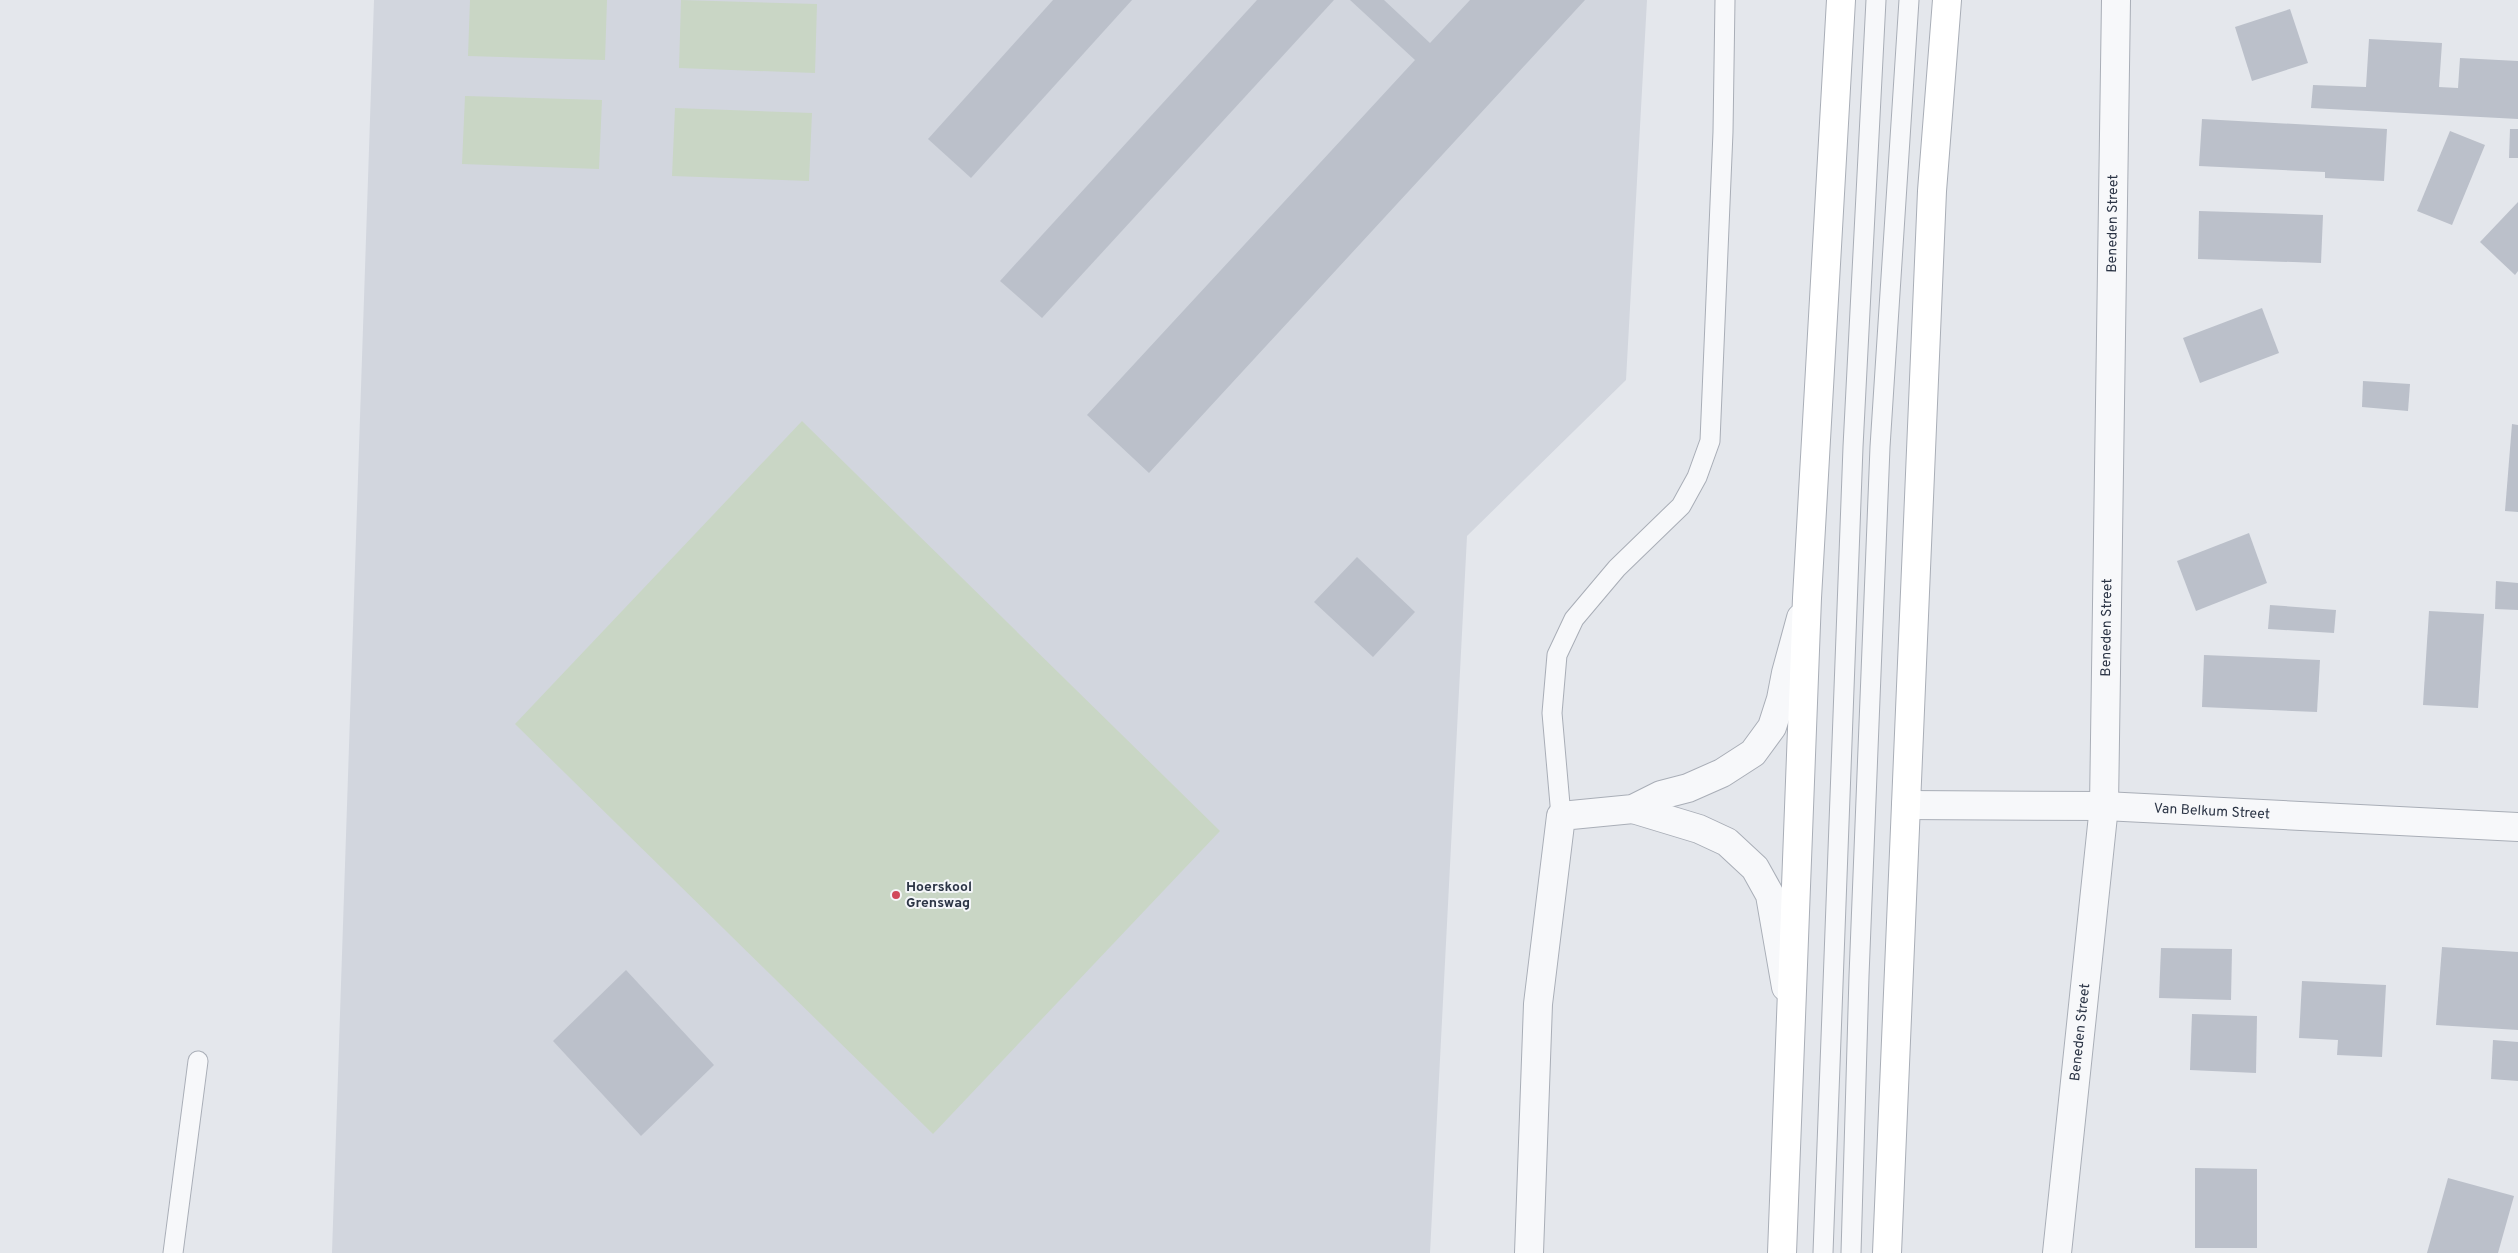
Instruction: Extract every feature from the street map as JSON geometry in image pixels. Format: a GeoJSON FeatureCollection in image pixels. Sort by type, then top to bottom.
{"type":"FeatureCollection","features":[{"type":"Feature","properties":{"kind":"main road"},"geometry":{"type":"LineString","coordinates":[[1782,1253],[1807,598],[1842,0]]}},
{"type":"Feature","properties":{"kind":"main road"},"geometry":{"type":"LineString","coordinates":[[1888,1253],[1932,191],[1947,0]]}},
{"type":"Feature","properties":{"kind":"street","name":"Beneden Street"},"geometry":{"type":"LineString","coordinates":[[2057,1253],[2104,806],[2116,0]]}},
{"type":"Feature","properties":{"kind":"street"},"geometry":{"type":"LineString","coordinates":[[1529,1253],[1538,1004],[1561,816],[1633,809],[1662,795],[1688,788],[1722,773],[1753,753],[1772,727],[1807,598]]}},
{"type":"Feature","properties":{"kind":"street","name":"Van Belkum Street"},"geometry":{"type":"LineString","coordinates":[[1906,805],[2104,806],[2518,827]]}},
{"type":"Feature","properties":{"kind":"street"},"geometry":{"type":"LineString","coordinates":[[1633,809],[1699,829],[1727,842],[1754,868],[1770,895],[1790,1011]]}},
{"type":"Feature","properties":{"kind":"lane"},"geometry":{"type":"LineString","coordinates":[[1561,816],[1552,713],[1557,655],[1574,619],[1617,568],[1681,506],[1697,477],[1710,441],[1723,132],[1726,0]]}},
{"type":"Feature","properties":{"kind":"lane"},"geometry":{"type":"LineString","coordinates":[[1823,1253],[1853,447],[1876,0]]}},
{"type":"Feature","properties":{"kind":"lane"},"geometry":{"type":"LineString","coordinates":[[1852,1253],[1859,976],[1880,447],[1909,0]]}},
{"type":"Feature","properties":{"kind":"lane"},"geometry":{"type":"LineString","coordinates":[[173,1253],[198,1061]]}},
{"type":"Feature","properties":{"kind":"shaded area","name":"Hoerskool Grenswag"},"geometry":{"type":"Polygon","coordinates":[[[374,0],[1647,0],[1626,380],[1467,536],[1430,1253],[332,1253],[374,0]]]}},
{"type":"Feature","properties":{"kind":"green space"},"geometry":{"type":"Polygon","coordinates":[[[470,0],[607,0],[605,60],[468,56],[470,0]]]}},
{"type":"Feature","properties":{"kind":"green space"},"geometry":{"type":"Polygon","coordinates":[[[681,0],[817,4],[815,73],[679,68],[681,0]]]}},
{"type":"Feature","properties":{"kind":"green space"},"geometry":{"type":"Polygon","coordinates":[[[465,96],[602,100],[599,169],[462,164],[465,96]]]}},
{"type":"Feature","properties":{"kind":"green space"},"geometry":{"type":"Polygon","coordinates":[[[675,108],[812,113],[809,181],[672,176],[675,108]]]}},
{"type":"Feature","properties":{"kind":"green space"},"geometry":{"type":"Polygon","coordinates":[[[802,421],[1220,831],[933,1134],[515,724],[802,421]]]}},
{"type":"Feature","properties":{"kind":"building"},"geometry":{"type":"Polygon","coordinates":[[[1053,0],[1132,0],[971,178],[928,139],[1053,0]]]}},
{"type":"Feature","properties":{"kind":"building"},"geometry":{"type":"Polygon","coordinates":[[[1257,0],[1334,0],[1042,318],[1000,281],[1257,0]]]}},
{"type":"Feature","properties":{"kind":"building"},"geometry":{"type":"Polygon","coordinates":[[[1350,0],[1384,0],[1430,43],[1470,0],[1585,0],[1149,473],[1087,415],[1415,60],[1350,0]]]}},
{"type":"Feature","properties":{"kind":"building"},"geometry":{"type":"Polygon","coordinates":[[[2290,9],[2308,63],[2252,81],[2235,27],[2290,9]]]}},
{"type":"Feature","properties":{"kind":"building"},"geometry":{"type":"Polygon","coordinates":[[[2369,39],[2442,43],[2439,87],[2458,88],[2460,58],[2518,61],[2518,119],[2311,108],[2313,85],[2366,87],[2369,39]]]}},
{"type":"Feature","properties":{"kind":"building"},"geometry":{"type":"Polygon","coordinates":[[[2202,119],[2387,129],[2384,181],[2325,178],[2325,172],[2199,166],[2202,119]]]}},
{"type":"Feature","properties":{"kind":"building"},"geometry":{"type":"Polygon","coordinates":[[[2510,129],[2518,129],[2518,158],[2509,158],[2510,129]]]}},
{"type":"Feature","properties":{"kind":"building"},"geometry":{"type":"Polygon","coordinates":[[[2450,131],[2485,145],[2452,225],[2417,211],[2450,131]]]}},
{"type":"Feature","properties":{"kind":"building"},"geometry":{"type":"Polygon","coordinates":[[[2518,202],[2518,271],[2515,275],[2480,242],[2518,202]]]}},
{"type":"Feature","properties":{"kind":"building"},"geometry":{"type":"Polygon","coordinates":[[[2199,211],[2323,215],[2321,263],[2198,259],[2199,211]]]}},
{"type":"Feature","properties":{"kind":"building"},"geometry":{"type":"Polygon","coordinates":[[[2262,308],[2279,353],[2200,383],[2183,338],[2262,308]]]}},
{"type":"Feature","properties":{"kind":"building"},"geometry":{"type":"Polygon","coordinates":[[[2363,381],[2410,384],[2408,411],[2362,407],[2363,381]]]}},
{"type":"Feature","properties":{"kind":"building"},"geometry":{"type":"Polygon","coordinates":[[[2512,424],[2518,425],[2518,512],[2505,511],[2512,424]]]}},
{"type":"Feature","properties":{"kind":"building"},"geometry":{"type":"Polygon","coordinates":[[[2249,533],[2267,583],[2196,611],[2177,561],[2249,533]]]}},
{"type":"Feature","properties":{"kind":"building"},"geometry":{"type":"Polygon","coordinates":[[[1357,557],[1415,612],[1373,657],[1314,602],[1357,557]]]}},
{"type":"Feature","properties":{"kind":"building"},"geometry":{"type":"Polygon","coordinates":[[[2496,581],[2518,583],[2518,610],[2495,609],[2496,581]]]}},
{"type":"Feature","properties":{"kind":"building"},"geometry":{"type":"Polygon","coordinates":[[[2270,605],[2336,610],[2334,633],[2268,629],[2270,605]]]}},
{"type":"Feature","properties":{"kind":"building"},"geometry":{"type":"Polygon","coordinates":[[[2429,611],[2484,614],[2478,708],[2423,705],[2429,611]]]}},
{"type":"Feature","properties":{"kind":"building"},"geometry":{"type":"Polygon","coordinates":[[[2204,655],[2320,660],[2317,712],[2202,707],[2204,655]]]}},
{"type":"Feature","properties":{"kind":"building"},"geometry":{"type":"Polygon","coordinates":[[[2442,947],[2518,952],[2518,1030],[2436,1025],[2442,947]]]}},
{"type":"Feature","properties":{"kind":"building"},"geometry":{"type":"Polygon","coordinates":[[[2161,948],[2232,949],[2231,1000],[2159,998],[2161,948]]]}},
{"type":"Feature","properties":{"kind":"building"},"geometry":{"type":"Polygon","coordinates":[[[626,970],[714,1065],[641,1136],[553,1041],[626,970]]]}},
{"type":"Feature","properties":{"kind":"building"},"geometry":{"type":"Polygon","coordinates":[[[2302,981],[2386,985],[2382,1057],[2337,1055],[2338,1040],[2299,1038],[2302,981]]]}},
{"type":"Feature","properties":{"kind":"building"},"geometry":{"type":"Polygon","coordinates":[[[2192,1014],[2257,1016],[2256,1073],[2190,1070],[2192,1014]]]}},
{"type":"Feature","properties":{"kind":"building"},"geometry":{"type":"Polygon","coordinates":[[[2493,1040],[2518,1042],[2518,1081],[2491,1079],[2493,1040]]]}},
{"type":"Feature","properties":{"kind":"building"},"geometry":{"type":"Polygon","coordinates":[[[2195,1168],[2257,1169],[2257,1248],[2195,1248],[2195,1168]]]}},
{"type":"Feature","properties":{"kind":"building"},"geometry":{"type":"Polygon","coordinates":[[[2448,1178],[2514,1196],[2498,1253],[2427,1253],[2448,1178]]]}},
{"type":"Feature","properties":{"kind":"place","name":"Hoerskool Grenswag"},"geometry":{"type":"Point","coordinates":[896,895]}}]}
